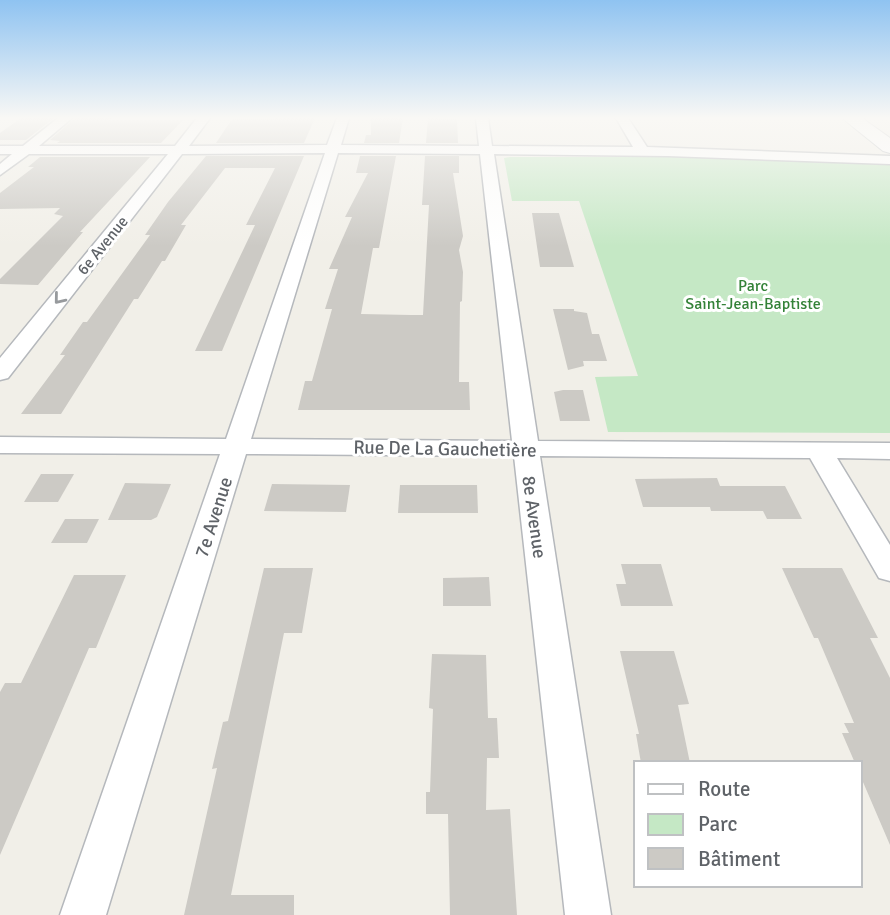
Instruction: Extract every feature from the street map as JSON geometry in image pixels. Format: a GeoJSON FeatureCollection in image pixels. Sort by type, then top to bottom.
{"type":"FeatureCollection","features":[{"type":"Feature","properties":{"kind":"street","name":"6e Avenue"},"geometry":{"type":"LineString","coordinates":[[0,373],[169,161]]}},
{"type":"Feature","properties":{"kind":"street","name":"7e Avenue"},"geometry":{"type":"LineString","coordinates":[[83,915],[330,161]]}},
{"type":"Feature","properties":{"kind":"street","name":"8e Avenue"},"geometry":{"type":"LineString","coordinates":[[487,161],[588,915]]}},
{"type":"Feature","properties":{"kind":"street","name":"Rue De La Gauchetière"},"geometry":{"type":"LineString","coordinates":[[0,445],[890,451]]}},
{"type":"Feature","properties":{"kind":"street"},"geometry":{"type":"LineString","coordinates":[[819,451],[890,570]]}},
{"type":"Feature","properties":{"kind":"green space","name":"Parc Saint-Jean-Baptiste"},"geometry":{"type":"Polygon","coordinates":[[[505,161],[804,161],[890,165],[890,433],[608,432],[595,377],[638,376],[579,201],[512,201],[505,161]]]}},
{"type":"Feature","properties":{"kind":"building"},"geometry":{"type":"Polygon","coordinates":[[[36,161],[147,161],[80,232],[83,232],[38,285],[0,284],[0,279],[63,216],[54,214],[60,208],[0,209],[0,193],[34,167],[28,167],[36,161]]]}},
{"type":"Feature","properties":{"kind":"building"},"geometry":{"type":"Polygon","coordinates":[[[202,161],[302,161],[222,351],[195,351],[255,225],[246,225],[275,168],[225,168],[181,225],[186,225],[165,261],[162,261],[138,299],[134,299],[61,414],[21,414],[65,355],[60,355],[83,322],[87,322],[150,235],[145,235],[202,161]]]}},
{"type":"Feature","properties":{"kind":"building"},"geometry":{"type":"Polygon","coordinates":[[[359,161],[395,161],[379,248],[373,248],[361,314],[423,315],[429,205],[422,205],[425,161],[459,161],[459,173],[453,173],[463,236],[459,250],[463,272],[459,382],[469,382],[470,410],[298,410],[305,381],[312,381],[332,309],[325,309],[338,269],[329,269],[352,217],[345,217],[368,173],[356,173],[359,161]]]}},
{"type":"Feature","properties":{"kind":"building"},"geometry":{"type":"Polygon","coordinates":[[[532,213],[559,213],[574,267],[540,267],[532,213]]]}},
{"type":"Feature","properties":{"kind":"building"},"geometry":{"type":"Polygon","coordinates":[[[553,309],[574,309],[587,313],[592,334],[599,334],[607,361],[583,361],[584,366],[568,370],[553,309]]]}},
{"type":"Feature","properties":{"kind":"building"},"geometry":{"type":"Polygon","coordinates":[[[583,390],[590,421],[560,421],[554,392],[583,390]]]}},
{"type":"Feature","properties":{"kind":"building"},"geometry":{"type":"Polygon","coordinates":[[[41,474],[74,474],[58,502],[24,502],[41,474]]]}},
{"type":"Feature","properties":{"kind":"building"},"geometry":{"type":"Polygon","coordinates":[[[717,478],[720,486],[785,486],[802,519],[767,519],[763,511],[711,511],[710,507],[643,507],[635,479],[717,478]]]}},
{"type":"Feature","properties":{"kind":"building"},"geometry":{"type":"Polygon","coordinates":[[[125,483],[171,484],[157,517],[151,520],[108,520],[125,483]]]}},
{"type":"Feature","properties":{"kind":"building"},"geometry":{"type":"Polygon","coordinates":[[[272,484],[350,485],[346,512],[264,511],[272,484]]]}},
{"type":"Feature","properties":{"kind":"building"},"geometry":{"type":"Polygon","coordinates":[[[400,485],[477,485],[478,513],[398,513],[400,485]]]}},
{"type":"Feature","properties":{"kind":"building"},"geometry":{"type":"Polygon","coordinates":[[[65,519],[99,519],[87,543],[51,543],[65,519]]]}},
{"type":"Feature","properties":{"kind":"building"},"geometry":{"type":"Polygon","coordinates":[[[621,564],[661,564],[673,606],[621,606],[616,584],[626,584],[621,564]]]}},
{"type":"Feature","properties":{"kind":"building"},"geometry":{"type":"Polygon","coordinates":[[[264,568],[313,568],[302,633],[284,633],[231,895],[294,895],[294,915],[184,915],[217,768],[212,769],[223,722],[228,721],[264,568]]]}},
{"type":"Feature","properties":{"kind":"building"},"geometry":{"type":"Polygon","coordinates":[[[782,568],[842,568],[878,638],[870,638],[890,678],[890,845],[862,780],[862,761],[854,761],[842,733],[849,733],[844,723],[854,723],[818,638],[814,638],[782,568]]]}},
{"type":"Feature","properties":{"kind":"building"},"geometry":{"type":"Polygon","coordinates":[[[74,575],[126,575],[96,648],[89,648],[0,855],[0,692],[5,683],[21,683],[74,575]]]}},
{"type":"Feature","properties":{"kind":"building"},"geometry":{"type":"Polygon","coordinates":[[[489,577],[491,606],[443,606],[443,578],[489,577]]]}},
{"type":"Feature","properties":{"kind":"building"},"geometry":{"type":"Polygon","coordinates":[[[620,651],[674,651],[689,704],[678,705],[690,761],[641,761],[636,734],[639,734],[620,651]]]}},
{"type":"Feature","properties":{"kind":"building"},"geometry":{"type":"Polygon","coordinates":[[[432,654],[486,655],[488,718],[497,718],[499,758],[487,758],[486,810],[510,809],[517,915],[450,915],[448,814],[426,814],[426,792],[430,792],[433,709],[429,708],[432,654]]]}}]}
